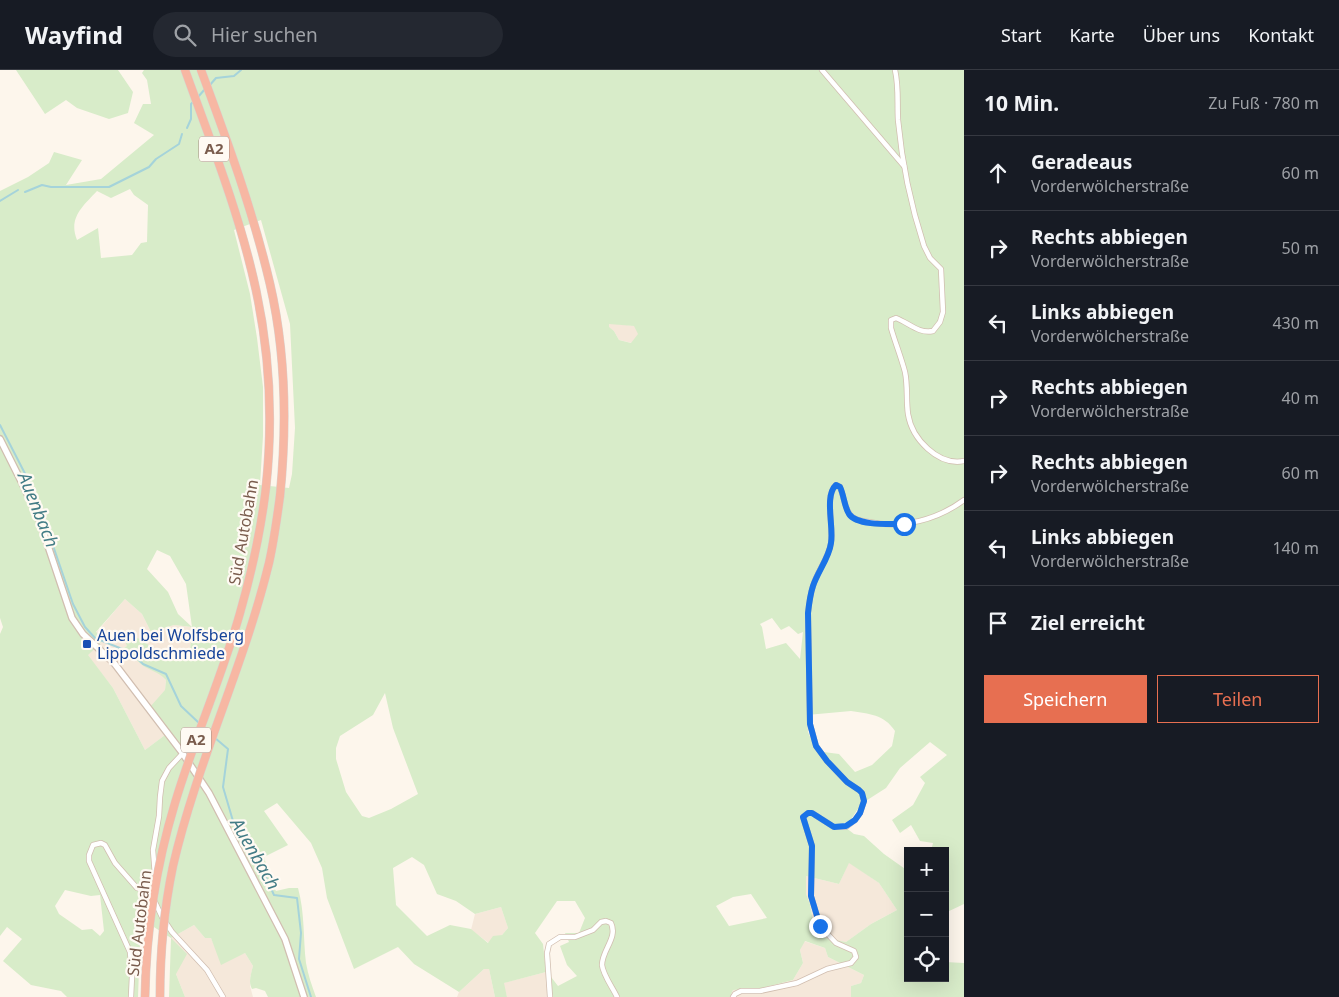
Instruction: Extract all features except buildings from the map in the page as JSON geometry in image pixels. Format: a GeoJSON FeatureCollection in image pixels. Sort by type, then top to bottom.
{"type":"FeatureCollection","features":[{"type":"Feature","properties":{"kind":"highway","name":"Süd Autobahn"},"geometry":{"type":"LineString","coordinates":[[160,997],[163,932],[173,866],[200,773],[252,623],[269,564],[280,496],[284,434],[282,358],[270,285],[254,223],[222,127],[200,70]]}},
{"type":"Feature","properties":{"kind":"highway","name":"Süd Autobahn"},"geometry":{"type":"LineString","coordinates":[[145,997],[150,920],[166,834],[185,770],[240,614],[255,558],[266,487],[270,432],[267,362],[256,290],[226,182],[185,71]]}},
{"type":"Feature","properties":{"kind":"street"},"geometry":{"type":"LineString","coordinates":[[822,70],[904,166]]}},
{"type":"Feature","properties":{"kind":"street"},"geometry":{"type":"LineString","coordinates":[[895,70],[899,90],[898,119],[904,166],[924,246],[930,258],[941,269],[943,299],[941,319],[934,331],[923,332],[896,318],[892,319],[890,323],[905,372],[908,416],[915,434],[930,451],[948,461],[964,461]]}},
{"type":"Feature","properties":{"kind":"street"},"geometry":{"type":"LineString","coordinates":[[0,439],[39,519],[72,618],[83,634],[114,663],[183,754],[217,806],[285,939],[304,997]]}},
{"type":"Feature","properties":{"kind":"street"},"geometry":{"type":"LineString","coordinates":[[733,997],[741,991],[760,991],[797,983],[827,969],[851,963],[856,957],[854,951],[836,943],[820,926],[811,896],[812,846],[803,817],[808,813],[812,813],[834,827],[846,826],[855,820],[860,813],[864,801],[862,793],[847,782],[816,746],[810,724],[808,613],[813,586],[829,553],[832,542],[830,500],[833,488],[836,485],[840,487],[849,513],[853,518],[875,524],[904,524],[923,521],[952,509],[964,500]]}},
{"type":"Feature","properties":{"kind":"street"},"geometry":{"type":"LineString","coordinates":[[150,892],[156,879],[153,850],[160,816],[162,781],[169,768],[183,754]]}},
{"type":"Feature","properties":{"kind":"street"},"geometry":{"type":"LineString","coordinates":[[131,997],[130,952],[89,861],[90,849],[97,843],[105,844],[114,863],[137,888],[150,892],[162,917],[172,932],[207,970],[223,997]]}},
{"type":"Feature","properties":{"kind":"street"},"geometry":{"type":"LineString","coordinates":[[550,997],[547,953],[550,944],[560,937],[575,937],[593,930],[601,922],[606,921],[611,924],[613,932],[602,966],[618,997]]}},
{"type":"Feature","properties":{"kind":"shaded area"},"geometry":{"type":"Polygon","coordinates":[[[609,323],[635,326],[639,334],[632,343],[619,340],[614,331],[608,327],[609,323]]]}},
{"type":"Feature","properties":{"kind":"shaded area"},"geometry":{"type":"Polygon","coordinates":[[[125,599],[142,614],[151,632],[174,625],[192,627],[190,653],[174,661],[138,638],[126,641],[127,646],[123,648],[142,665],[160,673],[166,680],[165,690],[169,732],[145,750],[113,688],[87,655],[100,644],[103,638],[96,633],[125,599]]]}},
{"type":"Feature","properties":{"kind":"shaded area"},"geometry":{"type":"Polygon","coordinates":[[[849,862],[879,883],[897,910],[871,924],[846,942],[825,939],[813,921],[806,894],[806,876],[839,884],[849,862]]]}},
{"type":"Feature","properties":{"kind":"shaded area"},"geometry":{"type":"Polygon","coordinates":[[[501,907],[508,928],[502,935],[489,943],[471,930],[475,914],[501,907]]]}},
{"type":"Feature","properties":{"kind":"shaded area"},"geometry":{"type":"Polygon","coordinates":[[[194,925],[205,938],[211,938],[221,961],[245,953],[253,966],[250,986],[253,997],[185,997],[176,974],[171,938],[194,925]]]}},
{"type":"Feature","properties":{"kind":"shaded area"},"geometry":{"type":"Polygon","coordinates":[[[804,941],[825,948],[828,957],[864,975],[861,983],[851,986],[851,997],[730,997],[733,990],[762,988],[793,980],[803,963],[800,950],[804,941]]]}},
{"type":"Feature","properties":{"kind":"shaded area"},"geometry":{"type":"Polygon","coordinates":[[[484,969],[489,969],[495,997],[457,997],[459,992],[484,969]]]}},
{"type":"Feature","properties":{"kind":"shaded area"},"geometry":{"type":"Polygon","coordinates":[[[548,973],[551,997],[507,997],[503,983],[548,973]]]}},
{"type":"Feature","properties":{"kind":"green space"},"geometry":{"type":"Polygon","coordinates":[[[16,70],[118,70],[133,92],[128,113],[109,119],[77,108],[66,100],[45,114],[16,70]]]}},
{"type":"Feature","properties":{"kind":"green space"},"geometry":{"type":"Polygon","coordinates":[[[144,70],[964,70],[964,904],[949,911],[949,847],[932,847],[933,843],[920,841],[911,825],[900,833],[892,820],[913,805],[925,783],[920,777],[947,755],[930,742],[900,768],[886,788],[861,804],[850,821],[841,824],[854,834],[864,836],[904,868],[904,982],[949,982],[949,962],[964,963],[964,997],[851,997],[851,986],[861,983],[864,975],[828,957],[825,948],[805,941],[800,950],[803,963],[793,980],[762,988],[733,990],[730,997],[551,997],[548,973],[558,986],[577,976],[567,965],[560,946],[569,942],[565,933],[579,933],[585,918],[575,901],[557,901],[535,933],[543,944],[546,972],[504,983],[507,997],[495,997],[489,969],[484,969],[459,992],[414,964],[398,947],[354,969],[327,898],[322,868],[311,843],[277,803],[264,811],[288,845],[264,857],[272,885],[276,891],[298,888],[303,916],[306,963],[316,997],[268,997],[265,991],[256,988],[252,989],[250,981],[253,966],[245,953],[221,965],[211,938],[205,938],[194,925],[171,938],[143,920],[140,943],[138,997],[67,997],[61,991],[31,985],[3,961],[22,939],[7,927],[0,936],[0,634],[3,627],[0,618],[0,191],[28,177],[49,163],[54,152],[82,160],[66,185],[101,179],[154,135],[134,123],[143,104],[151,104],[147,80],[142,73],[144,70]],[[130,189],[111,198],[97,191],[82,207],[74,225],[77,240],[98,228],[101,258],[132,255],[141,243],[147,242],[148,205],[134,195],[130,189]],[[261,220],[234,230],[250,294],[263,387],[260,485],[289,488],[292,474],[295,428],[290,324],[261,220]],[[609,324],[609,327],[614,331],[619,340],[631,343],[638,334],[634,326],[609,324]],[[157,550],[147,569],[168,592],[178,614],[192,627],[186,584],[170,556],[157,550]],[[125,599],[96,632],[103,637],[100,644],[88,655],[113,688],[145,750],[169,732],[150,707],[165,690],[166,680],[142,665],[123,648],[127,646],[125,641],[138,638],[174,661],[190,652],[192,627],[174,625],[151,632],[142,614],[125,599]],[[772,618],[760,624],[766,649],[786,643],[800,659],[803,632],[798,634],[789,626],[781,630],[772,618]],[[385,693],[373,715],[340,736],[336,748],[336,759],[346,792],[362,816],[369,818],[391,809],[418,794],[393,728],[385,693]],[[851,711],[807,715],[808,732],[816,751],[839,754],[855,772],[872,765],[892,746],[895,731],[891,725],[881,718],[851,711]],[[412,857],[393,868],[396,905],[427,936],[450,925],[471,929],[488,943],[493,936],[502,935],[508,928],[501,907],[475,914],[456,901],[437,894],[424,865],[412,857]],[[849,863],[839,884],[806,876],[806,894],[813,921],[825,938],[846,942],[871,924],[897,910],[879,883],[849,863]],[[65,890],[55,906],[59,914],[82,930],[92,929],[100,936],[104,931],[100,895],[91,896],[65,890]],[[751,894],[733,897],[716,906],[729,926],[767,918],[751,894]]]}},
{"type":"Feature","properties":{"kind":"green space"},"geometry":{"type":"Polygon","coordinates":[[[171,938],[187,954],[176,974],[185,997],[169,997],[171,938]]]}},
{"type":"Feature","properties":{"kind":"waterway"},"geometry":{"type":"LineString","coordinates":[[209,86],[216,78],[234,76],[241,70]]}},
{"type":"Feature","properties":{"kind":"waterway"},"geometry":{"type":"LineString","coordinates":[[198,97],[205,89]]}},
{"type":"Feature","properties":{"kind":"waterway"},"geometry":{"type":"LineString","coordinates":[[187,128],[191,119],[191,104],[193,102]]}},
{"type":"Feature","properties":{"kind":"waterway"},"geometry":{"type":"LineString","coordinates":[[25,192],[42,185],[51,187],[109,187],[149,167],[156,159],[179,144],[182,134]]}},
{"type":"Feature","properties":{"kind":"waterway"},"geometry":{"type":"LineString","coordinates":[[0,201],[18,190]]}},
{"type":"Feature","properties":{"kind":"waterway","name":"Auenbach"},"geometry":{"type":"LineString","coordinates":[[0,425],[35,493],[73,604],[85,627],[95,638],[132,653],[143,664],[166,674],[181,706],[199,723]]}},
{"type":"Feature","properties":{"kind":"waterway","name":"Auenbach"},"geometry":{"type":"LineString","coordinates":[[204,728],[212,735]]}},
{"type":"Feature","properties":{"kind":"waterway","name":"Auenbach"},"geometry":{"type":"LineString","coordinates":[[215,738],[228,749],[223,787],[233,821],[254,851],[274,895],[297,898],[301,933],[299,959],[311,997]]}},
{"type":"Feature","properties":{"kind":"place","name":"Auen bei Wolfsberg Lippoldschmiede"},"geometry":{"type":"Point","coordinates":[87,644]}},
{"type":"Feature","properties":{"kind":"route"},"geometry":{"type":"LineString","coordinates":[[820,926],[811,896],[812,846],[804,822],[804,814],[812,813],[834,827],[846,826],[855,820],[860,813],[864,801],[862,793],[847,782],[816,746],[810,724],[808,613],[813,586],[829,553],[832,542],[830,500],[833,488],[836,485],[840,487],[849,513],[853,518],[875,524],[904,524]]}}]}
